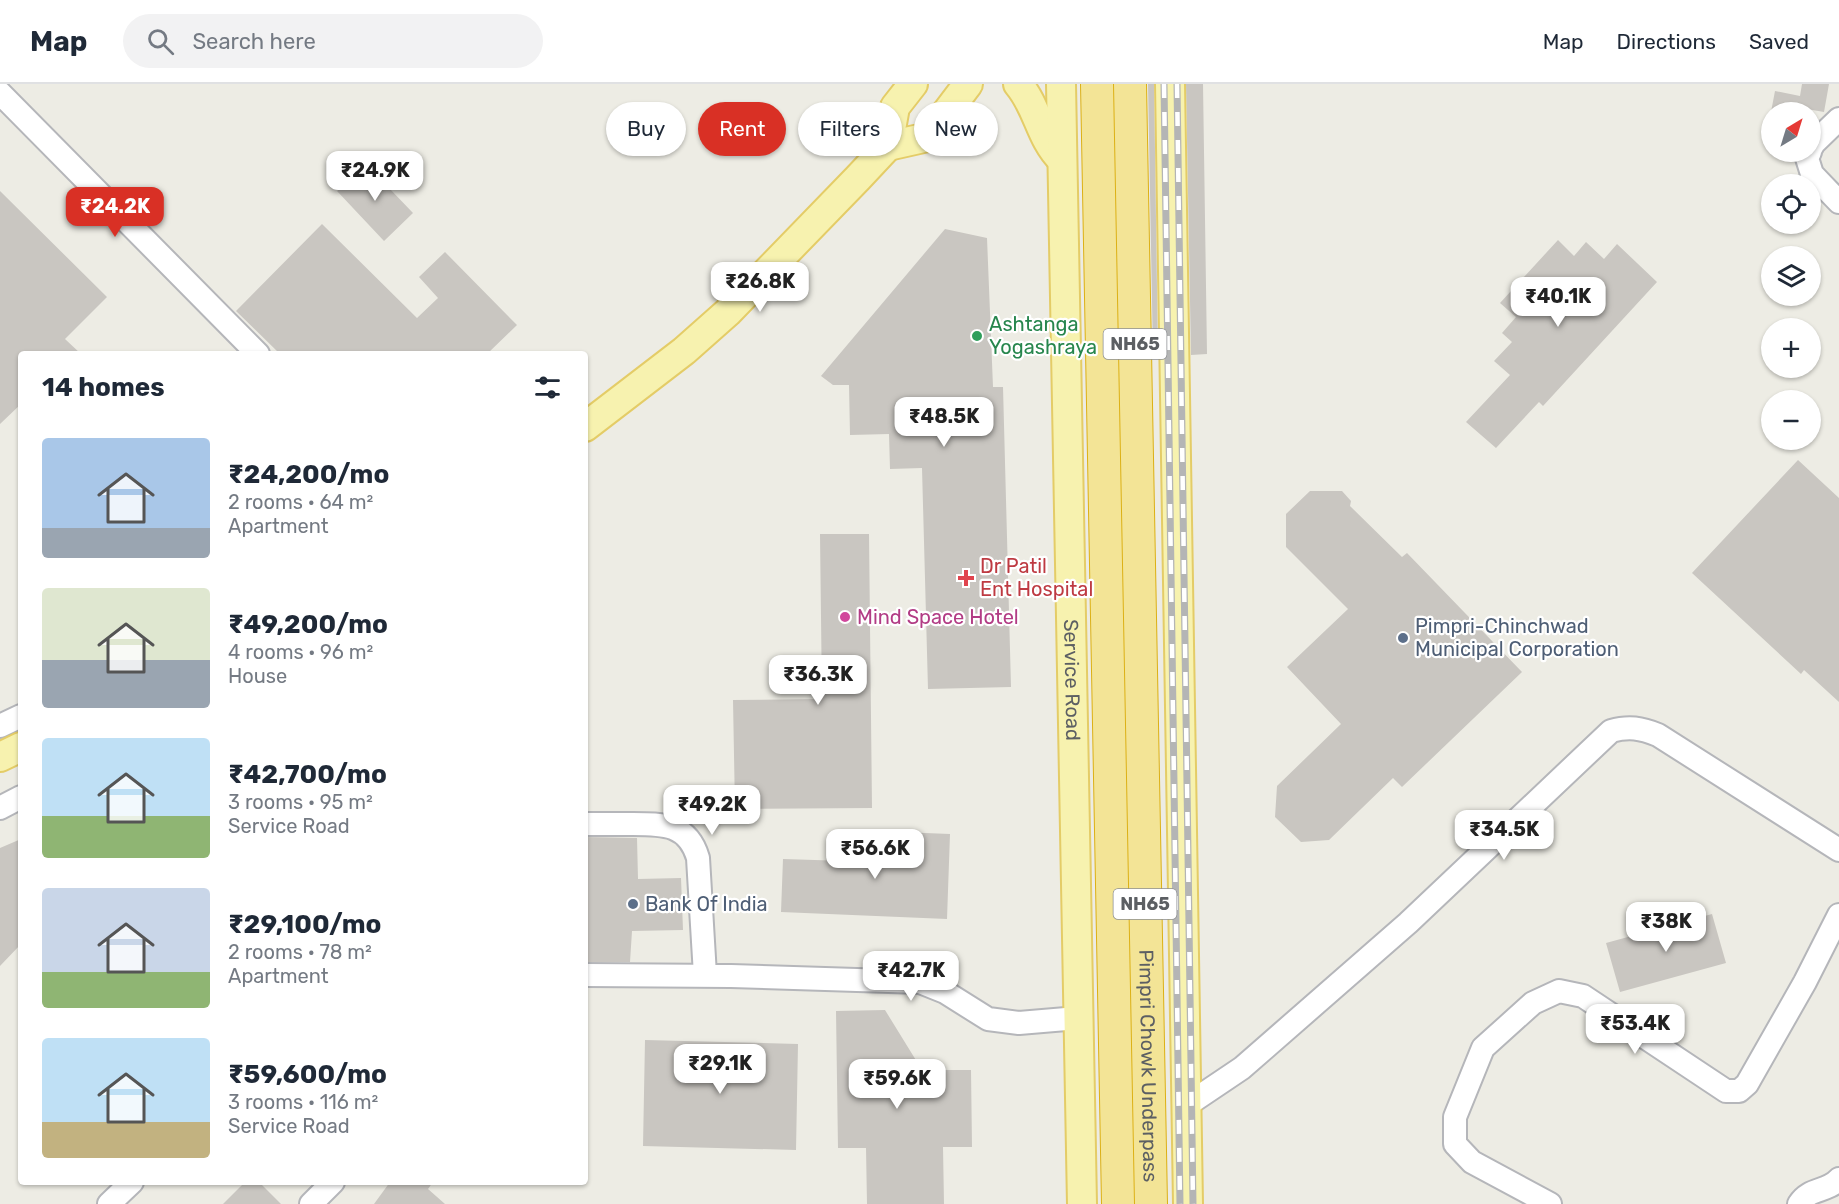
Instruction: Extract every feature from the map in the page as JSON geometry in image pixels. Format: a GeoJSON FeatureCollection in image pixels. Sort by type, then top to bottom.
{"type":"FeatureCollection","features":[{"type":"Feature","properties":{"kind":"highway","name":"Pimpri Chowk Underpass"},"geometry":{"type":"LineString","coordinates":[[1097,84],[1118,1204]]}},
{"type":"Feature","properties":{"kind":"highway","name":"Pimpri Chowk Underpass"},"geometry":{"type":"LineString","coordinates":[[1130,84],[1151,1204]]}},
{"type":"Feature","properties":{"kind":"main road"},"geometry":{"type":"LineString","coordinates":[[899,102],[913,84]]}},
{"type":"Feature","properties":{"kind":"main road"},"geometry":{"type":"LineString","coordinates":[[902,143],[928,137],[968,84]]}},
{"type":"Feature","properties":{"kind":"main road"},"geometry":{"type":"LineString","coordinates":[[1018,84],[1030,100],[1047,142],[1062,160]]}},
{"type":"Feature","properties":{"kind":"main road","name":"Service Road"},"geometry":{"type":"LineString","coordinates":[[1061,84],[1082,1204]]}},
{"type":"Feature","properties":{"kind":"main road"},"geometry":{"type":"LineString","coordinates":[[1170,84],[1188,1204]]}},
{"type":"Feature","properties":{"kind":"main road"},"geometry":{"type":"LineString","coordinates":[[588,425],[684,351],[728,312],[878,156]]}},
{"type":"Feature","properties":{"kind":"main road"},"geometry":{"type":"LineString","coordinates":[[0,757],[18,748]]}},
{"type":"Feature","properties":{"kind":"street"},"geometry":{"type":"LineString","coordinates":[[0,93],[255,351]]}},
{"type":"Feature","properties":{"kind":"street"},"geometry":{"type":"LineString","coordinates":[[1821,136],[1839,119]]}},
{"type":"Feature","properties":{"kind":"street"},"geometry":{"type":"LineString","coordinates":[[1808,162],[1812,174],[1839,202]]}},
{"type":"Feature","properties":{"kind":"street"},"geometry":{"type":"LineString","coordinates":[[0,726],[18,717]]}},
{"type":"Feature","properties":{"kind":"street"},"geometry":{"type":"LineString","coordinates":[[1186,1105],[1242,1068],[1394,936],[1611,731],[1625,727],[1641,728],[1658,735],[1839,850]]}},
{"type":"Feature","properties":{"kind":"street"},"geometry":{"type":"LineString","coordinates":[[0,808],[18,799]]}},
{"type":"Feature","properties":{"kind":"street"},"geometry":{"type":"LineString","coordinates":[[588,824],[660,824],[686,835],[695,847],[698,858],[705,975]]}},
{"type":"Feature","properties":{"kind":"street"},"geometry":{"type":"LineString","coordinates":[[1550,1204],[1472,1162],[1455,1144],[1455,1117],[1482,1048],[1533,1003],[1559,991],[1583,996],[1726,1090],[1739,1091],[1747,1084],[1805,982],[1839,915]]}},
{"type":"Feature","properties":{"kind":"street"},"geometry":{"type":"LineString","coordinates":[[588,975],[705,975],[920,982],[945,992],[988,1019],[1018,1023],[1078,1018]]}},
{"type":"Feature","properties":{"kind":"street"},"geometry":{"type":"LineString","coordinates":[[1798,1204],[1804,1196],[1833,1185],[1839,1179]]}},
{"type":"Feature","properties":{"kind":"street"},"geometry":{"type":"LineString","coordinates":[[109,1204],[129,1185]]}},
{"type":"Feature","properties":{"kind":"street"},"geometry":{"type":"LineString","coordinates":[[311,1204],[330,1185]]}},
{"type":"Feature","properties":{"kind":"building"},"geometry":{"type":"Polygon","coordinates":[[[1148,84],[1154,84],[1158,355],[1153,355],[1148,84]]]}},
{"type":"Feature","properties":{"kind":"building"},"geometry":{"type":"Polygon","coordinates":[[[1186,84],[1203,84],[1207,354],[1191,355],[1186,84]]]}},
{"type":"Feature","properties":{"kind":"building"},"geometry":{"type":"Polygon","coordinates":[[[1802,84],[1829,84],[1824,112],[1821,111],[1821,102],[1773,102],[1775,91],[1800,96],[1802,84]]]}},
{"type":"Feature","properties":{"kind":"building"},"geometry":{"type":"Polygon","coordinates":[[[366,164],[413,213],[384,241],[337,191],[366,164]]]}},
{"type":"Feature","properties":{"kind":"building"},"geometry":{"type":"Polygon","coordinates":[[[0,191],[107,297],[65,339],[78,351],[18,351],[18,407],[0,424],[0,191]]]}},
{"type":"Feature","properties":{"kind":"building"},"geometry":{"type":"Polygon","coordinates":[[[322,224],[417,318],[438,298],[419,277],[445,252],[517,325],[490,351],[277,351],[236,311],[322,224]]]}},
{"type":"Feature","properties":{"kind":"building","name":"Dr Patil Ent Hospital"},"geometry":{"type":"Polygon","coordinates":[[[945,229],[987,238],[993,387],[1003,387],[1011,687],[928,689],[922,468],[890,469],[889,434],[850,435],[849,385],[833,385],[821,376],[945,229]]]}},
{"type":"Feature","properties":{"kind":"building"},"geometry":{"type":"Polygon","coordinates":[[[1558,240],[1574,256],[1586,242],[1604,259],[1617,244],[1657,282],[1543,406],[1539,402],[1496,448],[1466,422],[1510,375],[1494,361],[1512,342],[1502,333],[1516,317],[1500,303],[1558,240]]]}},
{"type":"Feature","properties":{"kind":"building"},"geometry":{"type":"Polygon","coordinates":[[[1798,460],[1839,498],[1839,702],[1804,670],[1801,674],[1692,573],[1798,460]]]}},
{"type":"Feature","properties":{"kind":"building","name":"Pimpri-Chinchwad Municipal Corporation"},"geometry":{"type":"Polygon","coordinates":[[[1310,491],[1342,491],[1351,501],[1350,506],[1402,557],[1407,553],[1522,672],[1402,787],[1393,778],[1329,840],[1301,842],[1275,817],[1277,786],[1341,724],[1287,667],[1348,609],[1286,547],[1286,514],[1310,491]]]}},
{"type":"Feature","properties":{"kind":"building","name":"Mind Space Hotel"},"geometry":{"type":"Polygon","coordinates":[[[820,534],[869,534],[872,808],[735,809],[733,700],[822,699],[820,534]]]}},
{"type":"Feature","properties":{"kind":"building"},"geometry":{"type":"Polygon","coordinates":[[[875,831],[950,834],[947,919],[781,912],[783,859],[846,861],[847,854],[875,855],[875,831]]]}},
{"type":"Feature","properties":{"kind":"building","name":"Bank Of India"},"geometry":{"type":"Polygon","coordinates":[[[588,837],[637,838],[638,879],[681,878],[683,930],[632,931],[630,962],[588,962],[588,837]]]}},
{"type":"Feature","properties":{"kind":"building"},"geometry":{"type":"Polygon","coordinates":[[[18,840],[18,947],[0,966],[0,848],[18,840]]]}},
{"type":"Feature","properties":{"kind":"building"},"geometry":{"type":"Polygon","coordinates":[[[1712,914],[1726,963],[1620,992],[1606,943],[1712,914]]]}},
{"type":"Feature","properties":{"kind":"building"},"geometry":{"type":"Polygon","coordinates":[[[885,1010],[922,1070],[971,1070],[972,1147],[943,1147],[944,1204],[867,1204],[866,1148],[838,1148],[836,1011],[885,1010]]]}},
{"type":"Feature","properties":{"kind":"building"},"geometry":{"type":"Polygon","coordinates":[[[645,1040],[798,1044],[796,1150],[643,1146],[645,1040]]]}},
{"type":"Feature","properties":{"kind":"building"},"geometry":{"type":"Polygon","coordinates":[[[242,1185],[262,1185],[281,1204],[223,1204],[242,1185]]]}},
{"type":"Feature","properties":{"kind":"building"},"geometry":{"type":"Polygon","coordinates":[[[388,1185],[431,1185],[428,1189],[445,1204],[374,1204],[388,1185]]]}},
{"type":"Feature","properties":{"kind":"railway"},"geometry":{"type":"LineString","coordinates":[[1164,84],[1180,1204]]}},
{"type":"Feature","properties":{"kind":"railway"},"geometry":{"type":"LineString","coordinates":[[1177,84],[1193,1204]]}},
{"type":"Feature","properties":{"kind":"place","name":"Ashtanga Yogashraya"},"geometry":{"type":"Point","coordinates":[977,336]}},
{"type":"Feature","properties":{"kind":"place","name":"Dr Patil Ent Hospital"},"geometry":{"type":"Point","coordinates":[966,578]}},
{"type":"Feature","properties":{"kind":"place","name":"Mind Space Hotel"},"geometry":{"type":"Point","coordinates":[845,617]}},
{"type":"Feature","properties":{"kind":"place","name":"Pimpri-Chinchwad Municipal Corporation"},"geometry":{"type":"Point","coordinates":[1403,638]}},
{"type":"Feature","properties":{"kind":"place","name":"Bank Of India"},"geometry":{"type":"Point","coordinates":[633,904]}}]}
